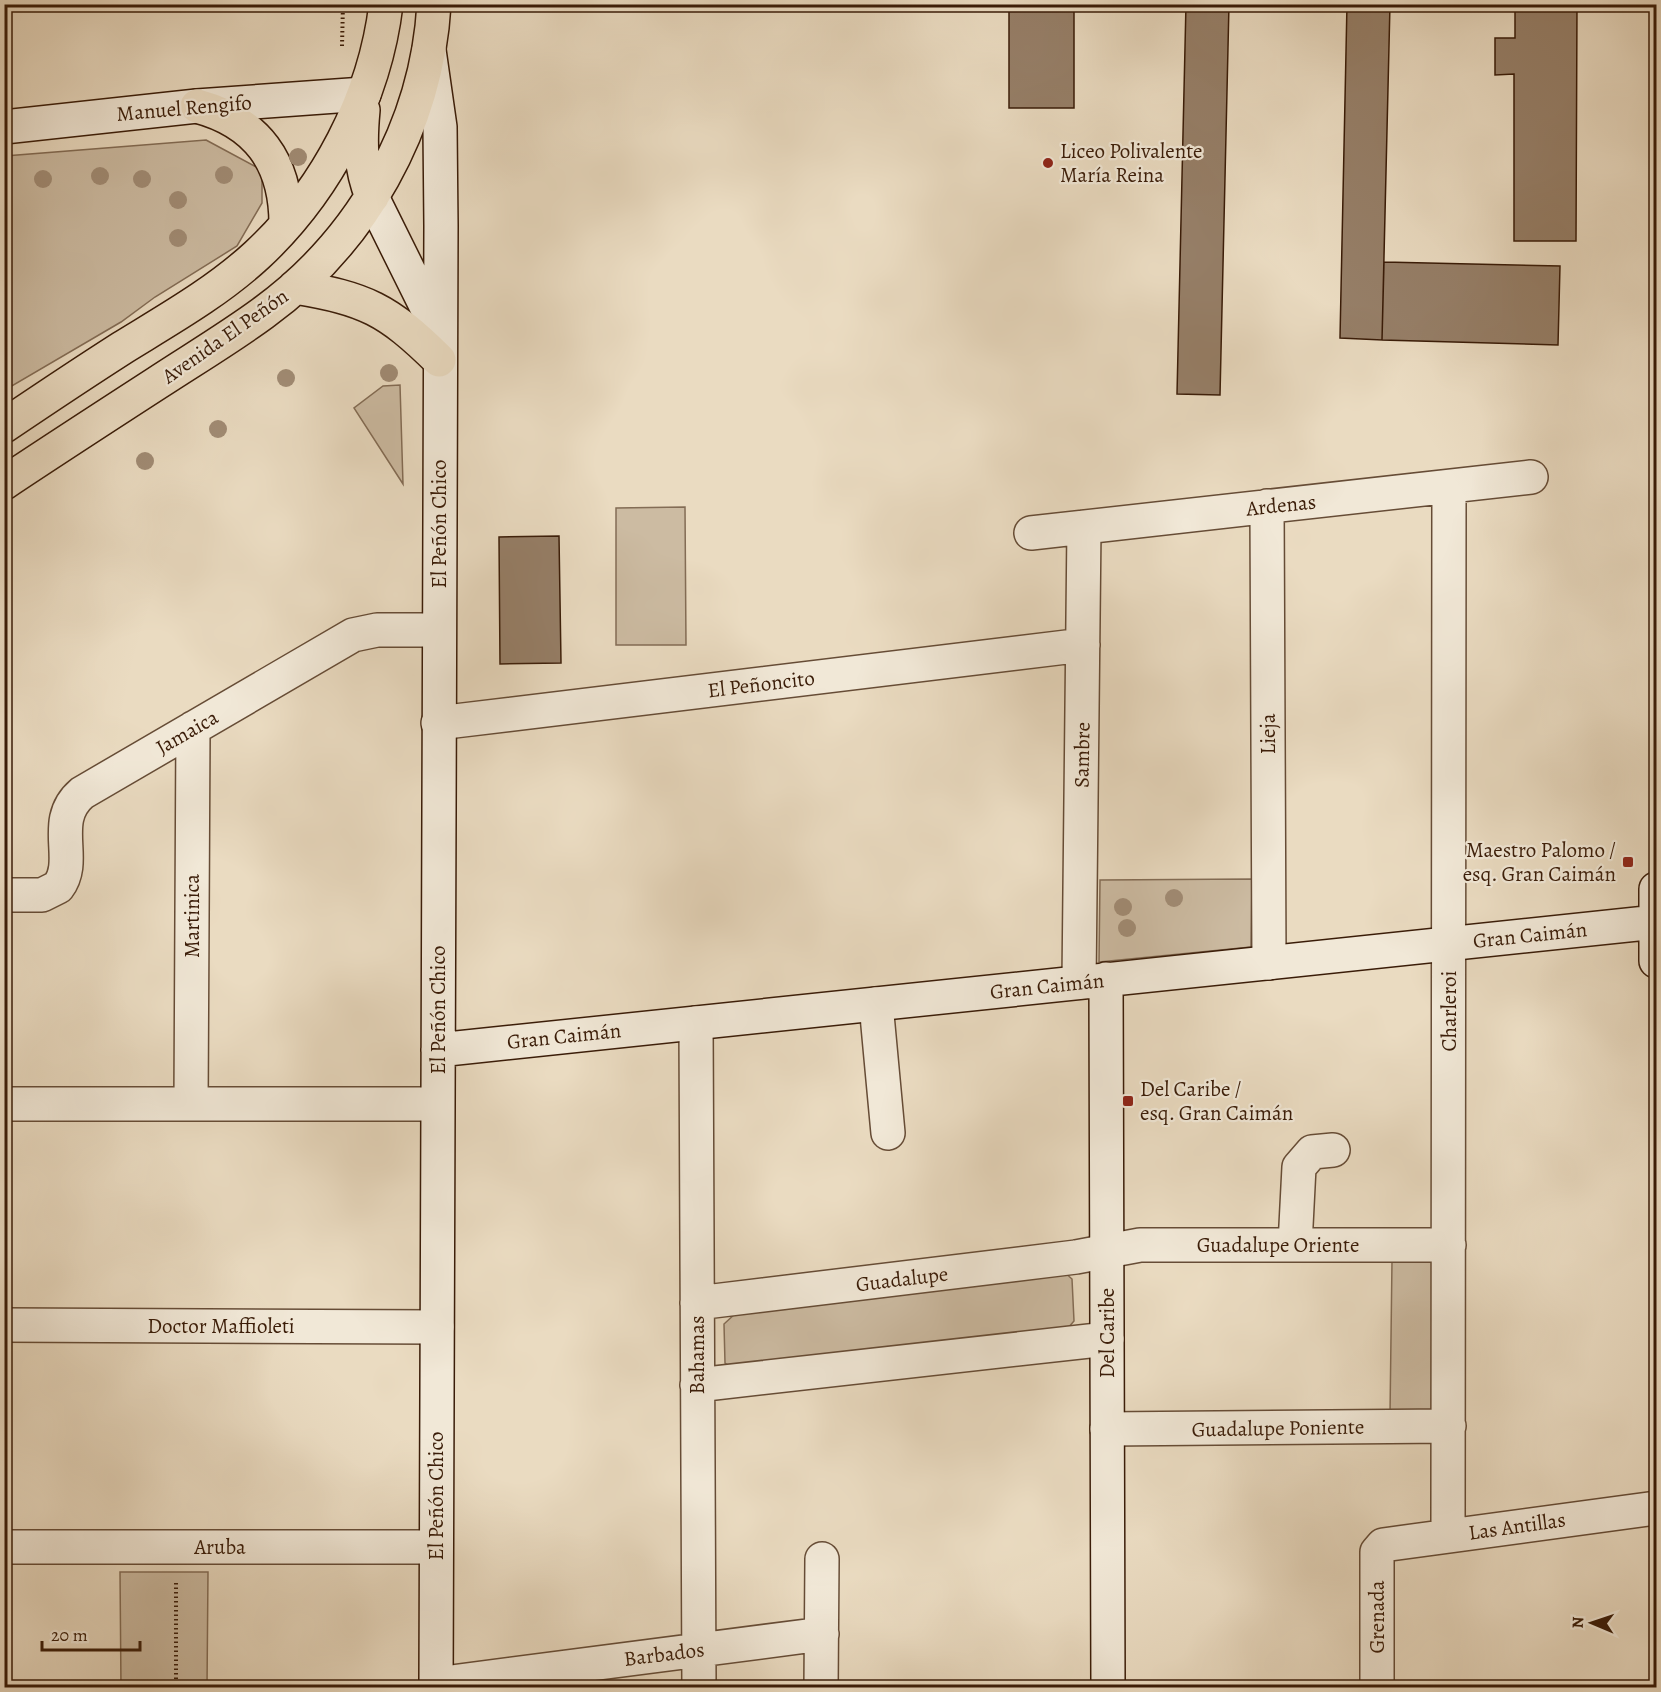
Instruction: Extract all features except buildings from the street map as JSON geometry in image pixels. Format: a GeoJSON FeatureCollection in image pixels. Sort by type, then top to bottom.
{"type":"FeatureCollection","features":[{"type":"Feature","properties":{"kind":"main road"},"geometry":{"type":"LineString","coordinates":[[4,426],[204,296],[258,254],[286,224],[318,183],[344,139],[364,94],[377,50],[386,4]]}},
{"type":"Feature","properties":{"kind":"main road","name":"Avenida El Peñón"},"geometry":{"type":"LineString","coordinates":[[4,483],[264,313],[295,287],[329,253],[372,197],[408,126],[421,90],[429,50],[434,4]]}},
{"type":"Feature","properties":{"kind":"main road"},"geometry":{"type":"LineString","coordinates":[[364,94],[361,157],[364,177],[372,197]]}},
{"type":"Feature","properties":{"kind":"main road"},"geometry":{"type":"LineString","coordinates":[[197,106],[234,120],[263,146],[282,182],[286,224]]}},
{"type":"Feature","properties":{"kind":"main road"},"geometry":{"type":"LineString","coordinates":[[295,287],[350,297],[369,304],[414,335],[439,346]]}},
{"type":"Feature","properties":{"kind":"street","name":"El Peñón Chico"},"geometry":{"type":"LineString","coordinates":[[429,50],[440,127],[436,1686]]}},
{"type":"Feature","properties":{"kind":"street","name":"Manuel Rengifo"},"geometry":{"type":"LineString","coordinates":[[4,127],[197,106],[364,94]]}},
{"type":"Feature","properties":{"kind":"street","name":"El Peñón Chico"},"geometry":{"type":"LineString","coordinates":[[372,197],[415,278],[439,346]]}},
{"type":"Feature","properties":{"kind":"street","name":"Ardenas"},"geometry":{"type":"LineString","coordinates":[[1031,533],[1531,477]]}},
{"type":"Feature","properties":{"kind":"street","name":"Charleroi"},"geometry":{"type":"LineString","coordinates":[[1448,1535],[1449,486]]}},
{"type":"Feature","properties":{"kind":"street","name":"Lieja"},"geometry":{"type":"LineString","coordinates":[[1267,506],[1269,963]]}},
{"type":"Feature","properties":{"kind":"street","name":"Sambre"},"geometry":{"type":"LineString","coordinates":[[1084,527],[1083,645],[1093,981]]}},
{"type":"Feature","properties":{"kind":"street","name":"Jamaica"},"geometry":{"type":"LineString","coordinates":[[4,895],[42,895],[58,887],[64,874],[66,818],[75,799],[353,635],[377,630],[439,630]]}},
{"type":"Feature","properties":{"kind":"street","name":"El Peñoncito"},"geometry":{"type":"LineString","coordinates":[[438,723],[1083,645]]}},
{"type":"Feature","properties":{"kind":"street","name":"Martinica"},"geometry":{"type":"LineString","coordinates":[[191,1104],[193,728]]}},
{"type":"Feature","properties":{"kind":"street"},"geometry":{"type":"LineString","coordinates":[[1656,889],[1656,961]]}},
{"type":"Feature","properties":{"kind":"street","name":"Gran Caimán"},"geometry":{"type":"LineString","coordinates":[[438,1050],[1656,922]]}},
{"type":"Feature","properties":{"kind":"street","name":"Del Caribe"},"geometry":{"type":"LineString","coordinates":[[1093,981],[1107,1251],[1108,1688]]}},
{"type":"Feature","properties":{"kind":"street"},"geometry":{"type":"LineString","coordinates":[[876,1004],[888,1133]]}},
{"type":"Feature","properties":{"kind":"street","name":"Bahamas"},"geometry":{"type":"LineString","coordinates":[[696,1023],[699,1688]]}},
{"type":"Feature","properties":{"kind":"street"},"geometry":{"type":"LineString","coordinates":[[4,1104],[437,1104]]}},
{"type":"Feature","properties":{"kind":"street"},"geometry":{"type":"LineString","coordinates":[[1295,1245],[1299,1167],[1312,1152],[1333,1150]]}},
{"type":"Feature","properties":{"kind":"street","name":"Guadalupe Oriente"},"geometry":{"type":"LineString","coordinates":[[1107,1251],[1140,1245],[1449,1245]]}},
{"type":"Feature","properties":{"kind":"street","name":"Guadalupe"},"geometry":{"type":"LineString","coordinates":[[697,1304],[1076,1257],[1107,1251]]}},
{"type":"Feature","properties":{"kind":"street","name":"Doctor Maffioleti"},"geometry":{"type":"LineString","coordinates":[[4,1325],[437,1327]]}},
{"type":"Feature","properties":{"kind":"street"},"geometry":{"type":"LineString","coordinates":[[697,1385],[1107,1339]]}},
{"type":"Feature","properties":{"kind":"street","name":"Guadalupe Poniente"},"geometry":{"type":"LineString","coordinates":[[1107,1429],[1449,1426]]}},
{"type":"Feature","properties":{"kind":"street","name":"Las Antillas"},"geometry":{"type":"LineString","coordinates":[[1379,1548],[1389,1543],[1656,1508]]}},
{"type":"Feature","properties":{"kind":"street","name":"Aruba"},"geometry":{"type":"LineString","coordinates":[[4,1548],[436,1547]]}},
{"type":"Feature","properties":{"kind":"street","name":"Grenada"},"geometry":{"type":"LineString","coordinates":[[1377,1688],[1377,1557],[1379,1548]]}},
{"type":"Feature","properties":{"kind":"street"},"geometry":{"type":"LineString","coordinates":[[821,1688],[822,1559]]}},
{"type":"Feature","properties":{"kind":"street","name":"Barbados"},"geometry":{"type":"LineString","coordinates":[[436,1686],[822,1634]]}},
{"type":"Feature","properties":{"kind":"path"},"geometry":{"type":"LineString","coordinates":[[342,52],[343,4]]}},
{"type":"Feature","properties":{"kind":"path"},"geometry":{"type":"LineString","coordinates":[[176,1547],[176,1688]]}},
{"type":"Feature","properties":{"kind":"shaded area"},"geometry":{"type":"Polygon","coordinates":[[[206,140],[262,170],[262,203],[237,246],[155,297],[121,322],[5,390],[5,156],[206,140]]]}},
{"type":"Feature","properties":{"kind":"shaded area"},"geometry":{"type":"Polygon","coordinates":[[[400,385],[403,484],[354,408],[383,386],[400,385]]]}},
{"type":"Feature","properties":{"kind":"shaded area"},"geometry":{"type":"Polygon","coordinates":[[[685,507],[686,645],[616,645],[616,508],[685,507]]]}},
{"type":"Feature","properties":{"kind":"shaded area"},"geometry":{"type":"Polygon","coordinates":[[[1252,879],[1251,947],[1099,962],[1100,880],[1252,879]]]}},
{"type":"Feature","properties":{"kind":"shaded area"},"geometry":{"type":"Polygon","coordinates":[[[1392,1261],[1440,1261],[1439,1407],[1425,1415],[1390,1415],[1392,1261]]]}},
{"type":"Feature","properties":{"kind":"shaded area"},"geometry":{"type":"Polygon","coordinates":[[[1062,1270],[1072,1279],[1074,1321],[1068,1328],[732,1368],[725,1363],[724,1324],[736,1313],[1062,1270]]]}},
{"type":"Feature","properties":{"kind":"shaded area"},"geometry":{"type":"Polygon","coordinates":[[[120,1572],[208,1572],[207,1687],[121,1687],[120,1572]]]}},
{"type":"Feature","properties":{"kind":"place","name":"Liceo Polivalente María Reina"},"geometry":{"type":"Point","coordinates":[1048,163]}},
{"type":"Feature","properties":{"kind":"place","name":"Maestro Palomo / esq. Gran Caimán"},"geometry":{"type":"Point","coordinates":[1628,862]}},
{"type":"Feature","properties":{"kind":"place","name":"Del Caribe / esq. Gran Caimán"},"geometry":{"type":"Point","coordinates":[1128,1101]}}]}
